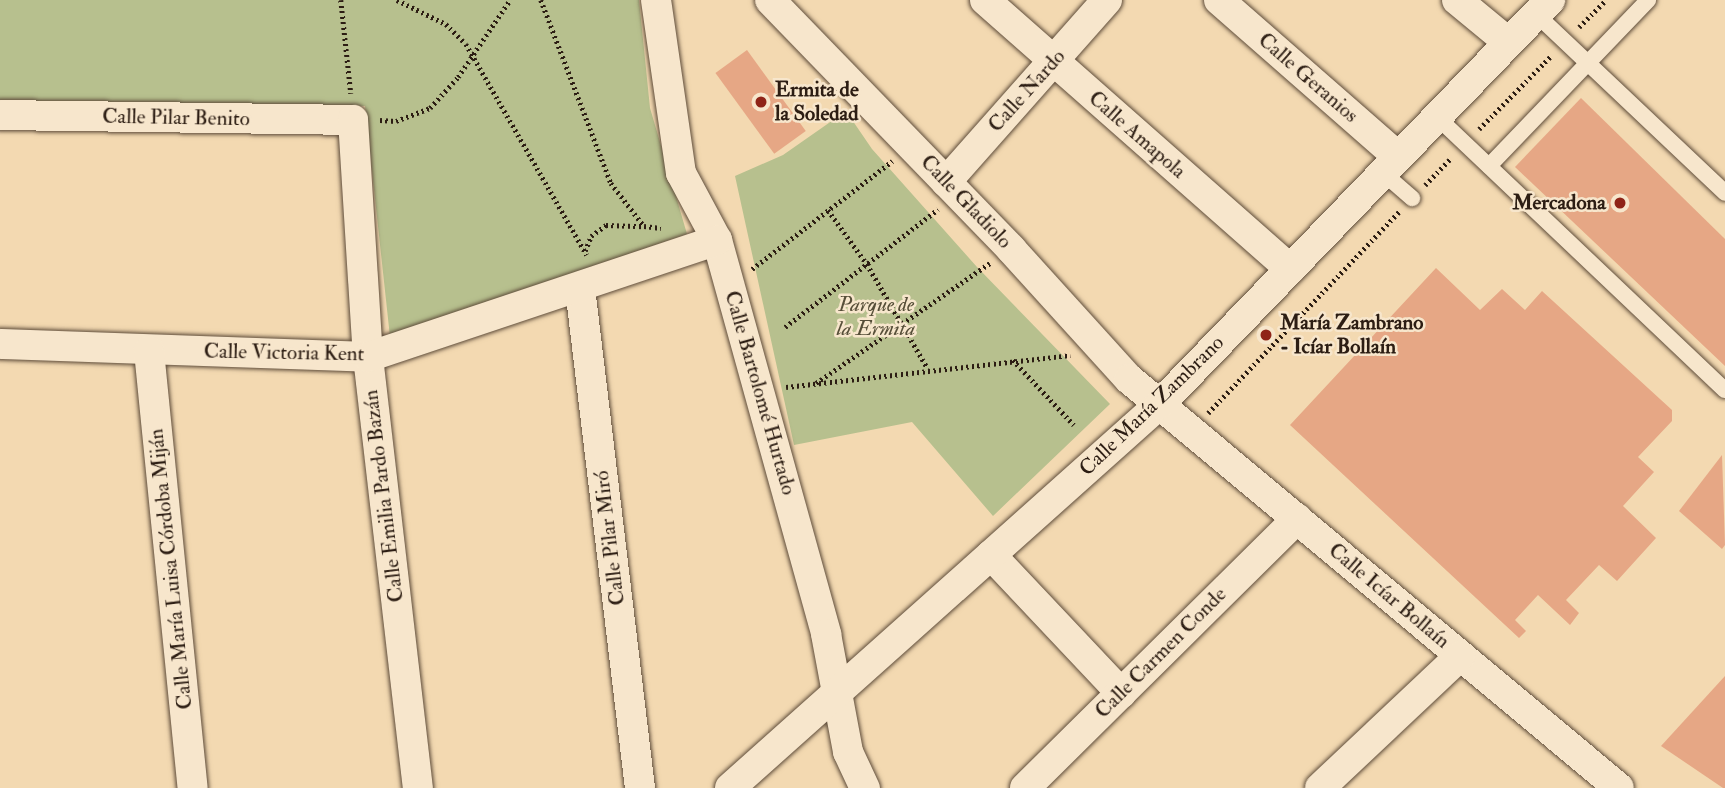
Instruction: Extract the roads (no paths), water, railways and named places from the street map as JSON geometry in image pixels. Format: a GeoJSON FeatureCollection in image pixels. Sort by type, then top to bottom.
{"type":"FeatureCollection","features":[{"type":"Feature","properties":{"kind":"street","name":"Calle Bartolomé Hurtado"},"geometry":{"type":"LineString","coordinates":[[656,0],[681,173],[717,240],[761,390],[826,634],[848,752],[865,788]]}},
{"type":"Feature","properties":{"kind":"street","name":"Calle Gladiolo"},"geometry":{"type":"LineString","coordinates":[[770,0],[1012,249],[1102,352],[1160,404]]}},
{"type":"Feature","properties":{"kind":"street","name":"Calle Amapola"},"geometry":{"type":"LineString","coordinates":[[985,0],[1290,269]]}},
{"type":"Feature","properties":{"kind":"street","name":"Calle Nardo"},"geometry":{"type":"LineString","coordinates":[[952,188],[1107,0]]}},
{"type":"Feature","properties":{"kind":"street","name":"Calle Geranios"},"geometry":{"type":"LineString","coordinates":[[1219,0],[1390,164]]}},
{"type":"Feature","properties":{"kind":"street"},"geometry":{"type":"LineString","coordinates":[[1457,0],[1507,42]]}},
{"type":"Feature","properties":{"kind":"street","name":"Calle María Zambrano"},"geometry":{"type":"LineString","coordinates":[[730,788],[1160,404],[1543,7]]}},
{"type":"Feature","properties":{"kind":"street","name":"Calle Pilar Benito"},"geometry":{"type":"LineString","coordinates":[[0,115],[353,120]]}},
{"type":"Feature","properties":{"kind":"street","name":"Calle Emilia Pardo Bazán"},"geometry":{"type":"LineString","coordinates":[[353,120],[368,357],[418,788]]}},
{"type":"Feature","properties":{"kind":"street","name":"Calle Victoria Kent"},"geometry":{"type":"LineString","coordinates":[[0,344],[368,357],[717,240]]}},
{"type":"Feature","properties":{"kind":"street","name":"Calle Pilar Miró"},"geometry":{"type":"LineString","coordinates":[[589,285],[640,788]]}},
{"type":"Feature","properties":{"kind":"street","name":"Calle María Luisa Córdoba Miján"},"geometry":{"type":"LineString","coordinates":[[149,351],[193,788]]}},
{"type":"Feature","properties":{"kind":"street","name":"Calle Icíar Bollaín"},"geometry":{"type":"LineString","coordinates":[[1160,404],[1460,656],[1608,785]]}},
{"type":"Feature","properties":{"kind":"street","name":"Calle Carmen Conde"},"geometry":{"type":"LineString","coordinates":[[1026,788],[1297,519]]}},
{"type":"Feature","properties":{"kind":"street"},"geometry":{"type":"LineString","coordinates":[[991,555],[1121,693]]}},
{"type":"Feature","properties":{"kind":"street"},"geometry":{"type":"LineString","coordinates":[[1320,788],[1460,656]]}},
{"type":"Feature","properties":{"kind":"lane"},"geometry":{"type":"LineString","coordinates":[[1489,166],[1648,0]]}},
{"type":"Feature","properties":{"kind":"lane"},"geometry":{"type":"LineString","coordinates":[[1543,7],[1587,62],[1725,193]]}},
{"type":"Feature","properties":{"kind":"lane"},"geometry":{"type":"LineString","coordinates":[[1436,116],[1725,390]]}},
{"type":"Feature","properties":{"kind":"lane"},"geometry":{"type":"LineString","coordinates":[[1390,164],[1412,198]]}},
{"type":"Feature","properties":{"kind":"place","name":"Ermita de la Soledad"},"geometry":{"type":"Point","coordinates":[761,102]}},
{"type":"Feature","properties":{"kind":"place","name":"Mercadona"},"geometry":{"type":"Point","coordinates":[1620,203]}},
{"type":"Feature","properties":{"kind":"place","name":"María Zambrano - Icíar Bollaín"},"geometry":{"type":"Point","coordinates":[1266,335]}},
{"type":"Feature","properties":{"kind":"park label","name":"Parque de la Ermita"},"geometry":{"type":"Point","coordinates":[876,317]}}]}
